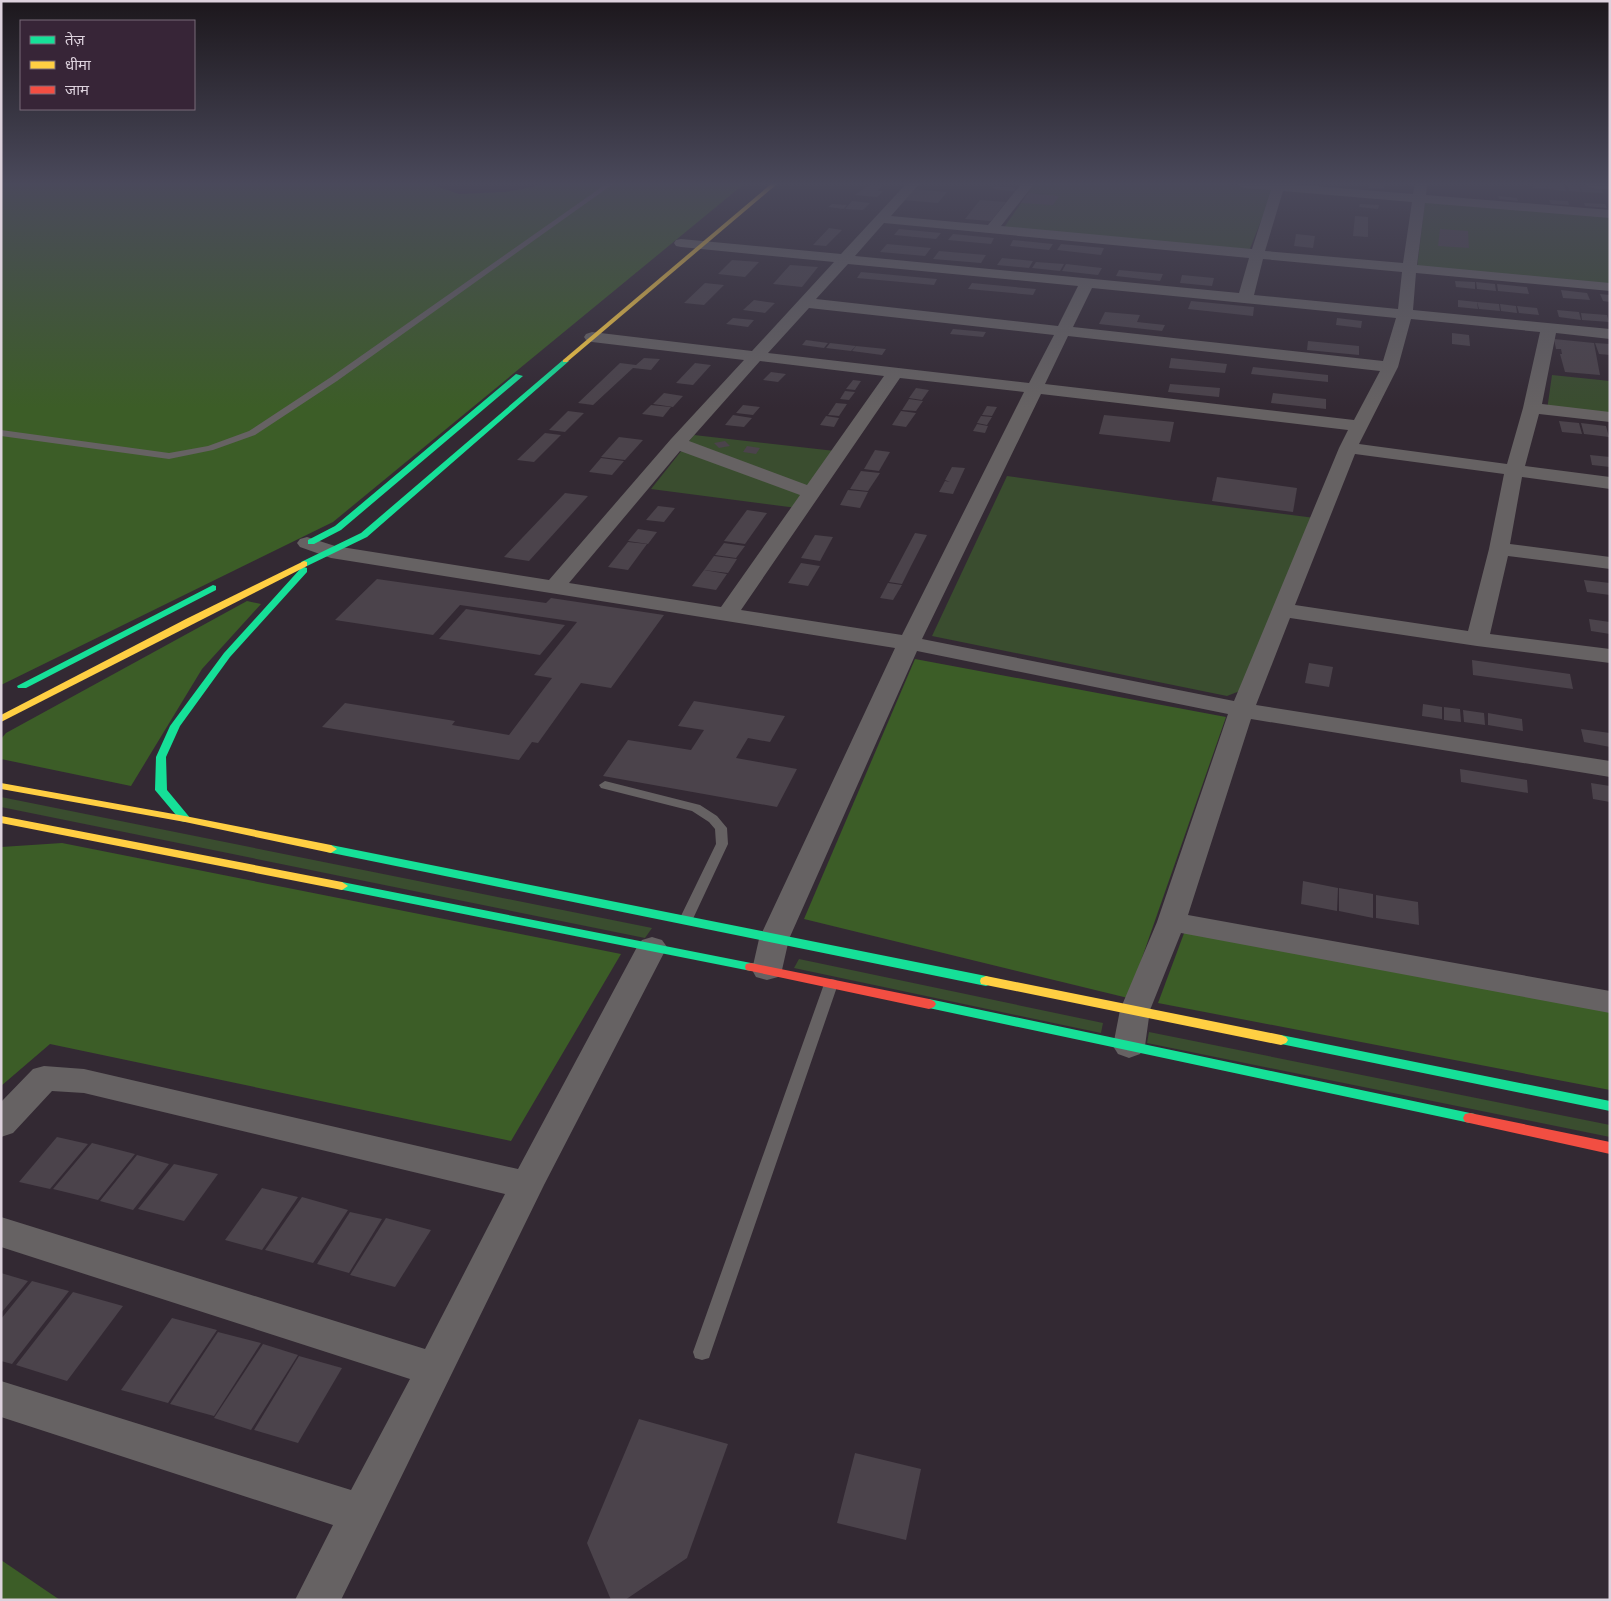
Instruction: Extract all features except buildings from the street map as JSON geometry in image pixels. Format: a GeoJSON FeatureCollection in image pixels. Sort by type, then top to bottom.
{"type":"FeatureCollection","features":[{"type":"Feature","properties":{"kind":"main road"},"geometry":{"type":"LineString","coordinates":[[185,819],[161,790],[160,757],[175,726],[227,655],[265,616],[312,551],[364,535],[685,259]]}},
{"type":"Feature","properties":{"kind":"main road"},"geometry":{"type":"LineString","coordinates":[[1,719],[188,621],[312,551],[529,368]]}},
{"type":"Feature","properties":{"kind":"main road"},"geometry":{"type":"LineString","coordinates":[[10,693],[165,611],[227,582]]}},
{"type":"Feature","properties":{"kind":"main road"},"geometry":{"type":"LineString","coordinates":[[1,786],[185,819],[673,936],[767,970],[1610,1148]]}},
{"type":"Feature","properties":{"kind":"main road"},"geometry":{"type":"LineString","coordinates":[[1,819],[673,936],[774,939],[1610,1106]]}},
{"type":"Feature","properties":{"kind":"main road"},"geometry":{"type":"LineString","coordinates":[[1,824],[24,823]]}},
{"type":"Feature","properties":{"kind":"street"},"geometry":{"type":"LineString","coordinates":[[834,259],[1610,334]]}},
{"type":"Feature","properties":{"kind":"street"},"geometry":{"type":"LineString","coordinates":[[1246,299],[1256,259]]}},
{"type":"Feature","properties":{"kind":"street"},"geometry":{"type":"LineString","coordinates":[[1297,259],[1610,287]]}},
{"type":"Feature","properties":{"kind":"street"},"geometry":{"type":"LineString","coordinates":[[1129,1046],[1135,1010],[1171,922],[1242,710],[1348,448],[1390,367],[1405,314],[1410,259]]}},
{"type":"Feature","properties":{"kind":"street"},"geometry":{"type":"LineString","coordinates":[[554,587],[677,443],[846,260]]}},
{"type":"Feature","properties":{"kind":"street"},"geometry":{"type":"LineString","coordinates":[[767,970],[774,939],[909,643],[1087,283]]}},
{"type":"Feature","properties":{"kind":"street"},"geometry":{"type":"LineString","coordinates":[[807,302],[1390,367]]}},
{"type":"Feature","properties":{"kind":"street"},"geometry":{"type":"LineString","coordinates":[[1477,639],[1499,550],[1514,470],[1532,408],[1549,328]]}},
{"type":"Feature","properties":{"kind":"street"},"geometry":{"type":"LineString","coordinates":[[592,337],[894,374],[1359,426]]}},
{"type":"Feature","properties":{"kind":"street"},"geometry":{"type":"LineString","coordinates":[[728,614],[894,374]]}},
{"type":"Feature","properties":{"kind":"street"},"geometry":{"type":"LineString","coordinates":[[1532,408],[1610,417]]}},
{"type":"Feature","properties":{"kind":"street"},"geometry":{"type":"LineString","coordinates":[[677,443],[811,493]]}},
{"type":"Feature","properties":{"kind":"street"},"geometry":{"type":"LineString","coordinates":[[1348,448],[1610,483]]}},
{"type":"Feature","properties":{"kind":"street"},"geometry":{"type":"LineString","coordinates":[[1499,550],[1610,563]]}},
{"type":"Feature","properties":{"kind":"street"},"geometry":{"type":"LineString","coordinates":[[312,551],[909,643],[1242,710],[1610,769]]}},
{"type":"Feature","properties":{"kind":"street"},"geometry":{"type":"LineString","coordinates":[[1283,610],[1477,639],[1610,656]]}},
{"type":"Feature","properties":{"kind":"street"},"geometry":{"type":"LineString","coordinates":[[1171,922],[1610,1002]]}},
{"type":"Feature","properties":{"kind":"street"},"geometry":{"type":"LineString","coordinates":[[317,1600],[527,1185],[673,936]]}},
{"type":"Feature","properties":{"kind":"street"},"geometry":{"type":"LineString","coordinates":[[1,1124],[44,1078],[84,1081],[527,1185]]}},
{"type":"Feature","properties":{"kind":"street"},"geometry":{"type":"LineString","coordinates":[[1,1232],[435,1370]]}},
{"type":"Feature","properties":{"kind":"street"},"geometry":{"type":"LineString","coordinates":[[1,1399],[361,1514]]}},
{"type":"Feature","properties":{"kind":"lane"},"geometry":{"type":"LineString","coordinates":[[1,433],[169,456],[210,448],[252,433],[334,379],[504,259]]}},
{"type":"Feature","properties":{"kind":"lane"},"geometry":{"type":"LineString","coordinates":[[606,785],[696,808],[713,818],[721,828],[722,844],[673,936]]}},
{"type":"Feature","properties":{"kind":"lane"},"geometry":{"type":"LineString","coordinates":[[702,1352],[831,984]]}},
{"type":"Feature","properties":{"kind":"green space"},"geometry":{"type":"Polygon","coordinates":[[[1,259],[653,259],[333,522],[1,685],[1,259]]]}},
{"type":"Feature","properties":{"kind":"green space"},"geometry":{"type":"Polygon","coordinates":[[[1418,259],[1610,259],[1610,284],[1417,268],[1418,259]]]}},
{"type":"Feature","properties":{"kind":"green space"},"geometry":{"type":"Polygon","coordinates":[[[1552,375],[1610,381],[1610,416],[1547,410],[1552,375]]]}},
{"type":"Feature","properties":{"kind":"green space"},"geometry":{"type":"Polygon","coordinates":[[[694,435],[835,451],[797,508],[651,489],[694,435]]]}},
{"type":"Feature","properties":{"kind":"green space"},"geometry":{"type":"Polygon","coordinates":[[[1007,476],[1315,518],[1245,689],[1227,696],[932,636],[1007,476]]]}},
{"type":"Feature","properties":{"kind":"green space"},"geometry":{"type":"Polygon","coordinates":[[[247,601],[261,604],[202,669],[131,786],[1,759],[1,739],[6,733],[247,601]]]}},
{"type":"Feature","properties":{"kind":"green space"},"geometry":{"type":"Polygon","coordinates":[[[915,659],[1226,717],[1128,998],[804,919],[915,659]]]}},
{"type":"Feature","properties":{"kind":"green space"},"geometry":{"type":"Polygon","coordinates":[[[1,797],[652,928],[645,938],[1,807],[1,797]]]}},
{"type":"Feature","properties":{"kind":"green space"},"geometry":{"type":"Polygon","coordinates":[[[62,843],[621,954],[511,1141],[50,1044],[1,1086],[1,847],[62,843]]]}},
{"type":"Feature","properties":{"kind":"green space"},"geometry":{"type":"Polygon","coordinates":[[[1186,928],[1610,1006],[1610,1090],[1158,1003],[1186,928]]]}},
{"type":"Feature","properties":{"kind":"green space"},"geometry":{"type":"Polygon","coordinates":[[[799,959],[1103,1023],[1101,1033],[794,968],[799,959]]]}},
{"type":"Feature","properties":{"kind":"green space"},"geometry":{"type":"Polygon","coordinates":[[[1149,1032],[1610,1125],[1610,1137],[1147,1043],[1149,1032]]]}},
{"type":"Feature","properties":{"kind":"green space"},"geometry":{"type":"Polygon","coordinates":[[[1,1560],[60,1600],[1,1600],[1,1560]]]}},
{"type":"Feature","properties":{"kind":"traffic: fast"},"geometry":{"type":"LineString","coordinates":[[304,564],[364,535],[565,361]]}},
{"type":"Feature","properties":{"kind":"traffic: fast"},"geometry":{"type":"LineString","coordinates":[[311,542],[338,528],[519,376]]}},
{"type":"Feature","properties":{"kind":"traffic: fast"},"geometry":{"type":"LineString","coordinates":[[185,819],[161,790],[161,757],[175,726],[227,655],[304,570]]}},
{"type":"Feature","properties":{"kind":"traffic: fast"},"geometry":{"type":"LineString","coordinates":[[22,686],[213,588]]}},
{"type":"Feature","properties":{"kind":"traffic: fast"},"geometry":{"type":"LineString","coordinates":[[331,849],[986,981]]}},
{"type":"Feature","properties":{"kind":"traffic: fast"},"geometry":{"type":"LineString","coordinates":[[342,886],[751,967]]}},
{"type":"Feature","properties":{"kind":"traffic: fast"},"geometry":{"type":"LineString","coordinates":[[929,1004],[1470,1118]]}},
{"type":"Feature","properties":{"kind":"traffic: fast"},"geometry":{"type":"LineString","coordinates":[[1281,1040],[1610,1106]]}},
{"type":"Feature","properties":{"kind":"traffic: slow"},"geometry":{"type":"LineString","coordinates":[[565,361],[686,259]]}},
{"type":"Feature","properties":{"kind":"traffic: slow"},"geometry":{"type":"LineString","coordinates":[[1,719],[189,621],[304,564]]}},
{"type":"Feature","properties":{"kind":"traffic: slow"},"geometry":{"type":"LineString","coordinates":[[1,786],[185,819],[331,849]]}},
{"type":"Feature","properties":{"kind":"traffic: slow"},"geometry":{"type":"LineString","coordinates":[[1,819],[342,886]]}},
{"type":"Feature","properties":{"kind":"traffic: slow"},"geometry":{"type":"LineString","coordinates":[[986,981],[1281,1040]]}},
{"type":"Feature","properties":{"kind":"traffic: jam"},"geometry":{"type":"LineString","coordinates":[[751,967],[929,1004]]}},
{"type":"Feature","properties":{"kind":"traffic: jam"},"geometry":{"type":"LineString","coordinates":[[1470,1118],[1610,1148]]}}]}
